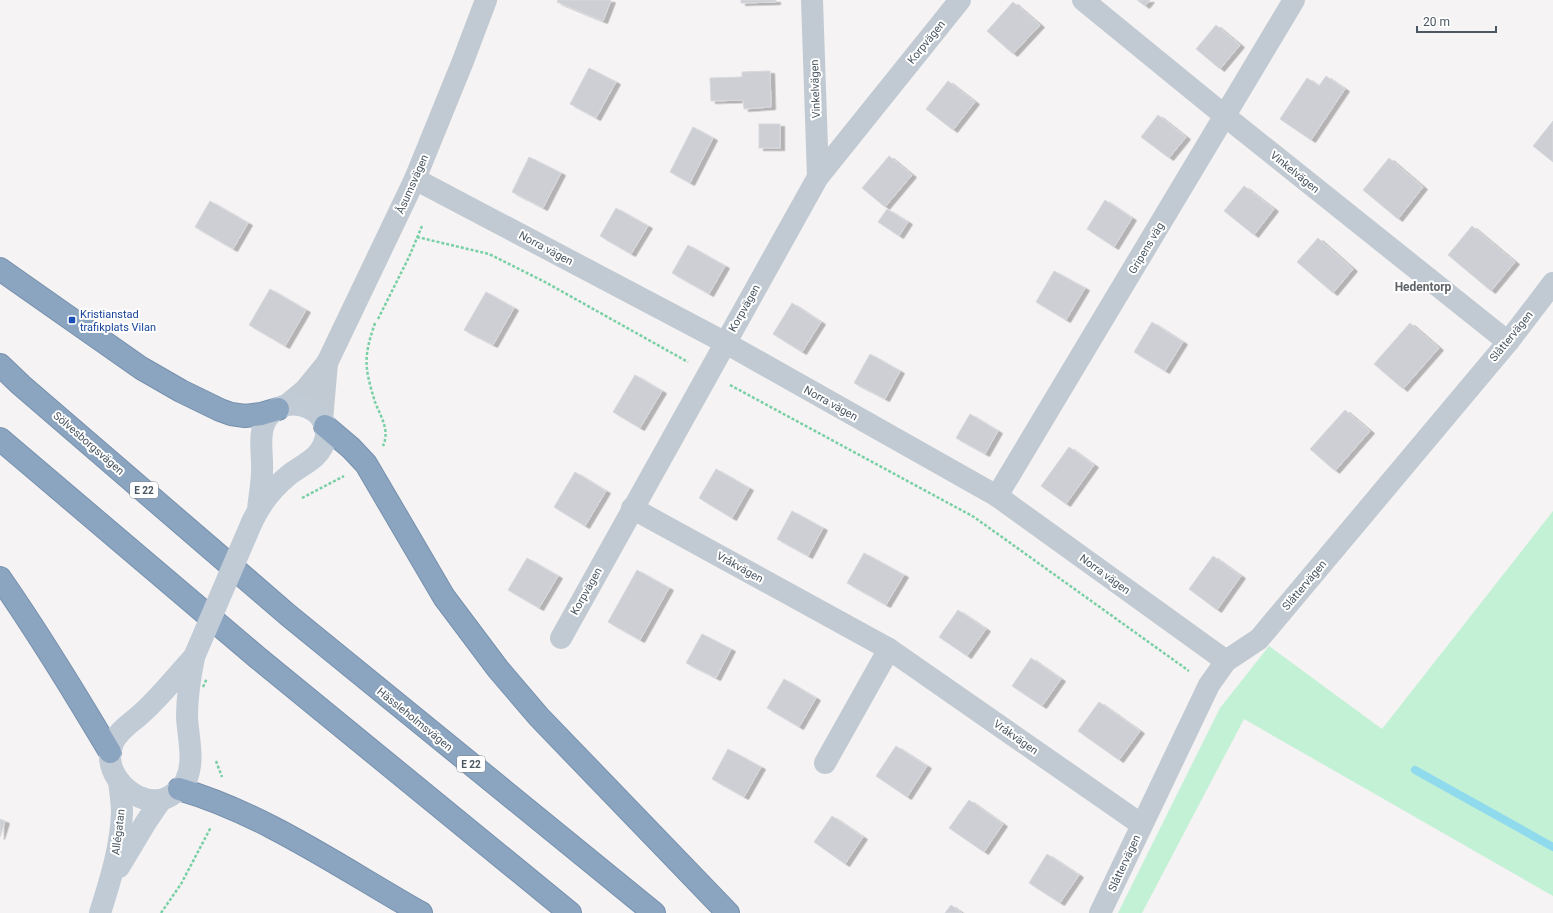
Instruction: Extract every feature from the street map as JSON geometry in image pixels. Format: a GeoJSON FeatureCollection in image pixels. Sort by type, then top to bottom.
{"type":"FeatureCollection","features":[{"type":"Feature","properties":{"kind":"highway"},"geometry":{"type":"LineString","coordinates":[[0,269],[141,368],[181,391],[220,410],[231,414],[250,415],[261,414],[283,406]]}},
{"type":"Feature","properties":{"kind":"highway","name":"Sölvesborgsvägen"},"geometry":{"type":"LineString","coordinates":[[0,365],[21,385],[288,615]]}},
{"type":"Feature","properties":{"kind":"highway"},"geometry":{"type":"LineString","coordinates":[[324,423],[366,464],[444,597],[498,669],[539,717],[728,913]]}},
{"type":"Feature","properties":{"kind":"highway"},"geometry":{"type":"LineString","coordinates":[[0,438],[258,658],[570,913]]}},
{"type":"Feature","properties":{"kind":"highway"},"geometry":{"type":"LineString","coordinates":[[0,578],[65,677],[110,752]]}},
{"type":"Feature","properties":{"kind":"highway","name":"Hässleholmsvägen"},"geometry":{"type":"LineString","coordinates":[[288,615],[654,913]]}},
{"type":"Feature","properties":{"kind":"highway"},"geometry":{"type":"LineString","coordinates":[[170,795],[214,801],[253,818],[286,835],[421,913]]}},
{"type":"Feature","properties":{"kind":"main road"},"geometry":{"type":"LineString","coordinates":[[170,795],[149,800],[128,790],[119,781],[112,767],[110,752],[112,744],[122,729],[143,712],[189,666],[255,516],[262,471],[263,428],[268,417],[283,406],[297,404],[307,407],[316,412],[324,423],[326,438],[321,451],[311,461],[290,475],[255,516]]}},
{"type":"Feature","properties":{"kind":"main road","name":"Allégatan"},"geometry":{"type":"LineString","coordinates":[[110,882],[146,822],[170,795],[186,781],[190,769],[187,716],[189,666]]}},
{"type":"Feature","properties":{"kind":"main road","name":"Allégatan"},"geometry":{"type":"LineString","coordinates":[[100,913],[110,882],[120,835],[122,811],[119,781]]}},
{"type":"Feature","properties":{"kind":"street","name":"Åsumsvägen"},"geometry":{"type":"LineString","coordinates":[[283,406],[305,390],[328,363],[415,179],[486,0]]}},
{"type":"Feature","properties":{"kind":"street","name":"Vinkelvägen"},"geometry":{"type":"LineString","coordinates":[[812,0],[818,177]]}},
{"type":"Feature","properties":{"kind":"street","name":"Korpvägen"},"geometry":{"type":"LineString","coordinates":[[560,638],[724,342],[818,177],[960,0]]}},
{"type":"Feature","properties":{"kind":"street","name":"Vinkelvägen"},"geometry":{"type":"LineString","coordinates":[[1083,0],[1225,116],[1508,342]]}},
{"type":"Feature","properties":{"kind":"street","name":"Gripens väg"},"geometry":{"type":"LineString","coordinates":[[997,496],[1294,0]]}},
{"type":"Feature","properties":{"kind":"street","name":"Norra vägen"},"geometry":{"type":"LineString","coordinates":[[415,179],[724,342],[997,496],[1226,661]]}},
{"type":"Feature","properties":{"kind":"street","name":"Slåttervägen"},"geometry":{"type":"LineString","coordinates":[[1100,913],[1209,685],[1226,661],[1259,639],[1508,342],[1553,283]]}},
{"type":"Feature","properties":{"kind":"street","name":"Åsumsvägen"},"geometry":{"type":"LineString","coordinates":[[324,423],[328,363]]}},
{"type":"Feature","properties":{"kind":"street","name":"Vråkvägen"},"geometry":{"type":"LineString","coordinates":[[632,508],[889,649],[1142,825]]}},
{"type":"Feature","properties":{"kind":"street"},"geometry":{"type":"LineString","coordinates":[[825,763],[889,649]]}},
{"type":"Feature","properties":{"kind":"path"},"geometry":{"type":"LineString","coordinates":[[302,499],[366,464],[381,451],[386,440],[385,423],[375,402],[367,368],[369,342],[375,324],[438,190]]}},
{"type":"Feature","properties":{"kind":"path"},"geometry":{"type":"LineString","coordinates":[[417,237],[488,254],[544,282],[707,373],[974,517],[1209,685]]}},
{"type":"Feature","properties":{"kind":"green space"},"geometry":{"type":"Polygon","coordinates":[[[1553,511],[1553,896],[1244,719],[1142,913],[1118,913],[1220,708],[1269,646],[1382,729],[1553,511]]]}},
{"type":"Feature","properties":{"kind":"building"},"geometry":{"type":"Polygon","coordinates":[[[558,0],[611,0],[603,21],[557,2],[558,0]]]}},
{"type":"Feature","properties":{"kind":"building"},"geometry":{"type":"Polygon","coordinates":[[[741,0],[776,0],[776,2],[741,3],[741,0]]]}},
{"type":"Feature","properties":{"kind":"building"},"geometry":{"type":"Polygon","coordinates":[[[1137,0],[1150,0],[1145,6],[1137,0]]]}},
{"type":"Feature","properties":{"kind":"building"},"geometry":{"type":"Polygon","coordinates":[[[1013,2],[1040,25],[1013,54],[987,31],[1013,2]]]}},
{"type":"Feature","properties":{"kind":"building"},"geometry":{"type":"Polygon","coordinates":[[[1216,25],[1240,45],[1220,69],[1196,49],[1216,25]]]}},
{"type":"Feature","properties":{"kind":"building"},"geometry":{"type":"Polygon","coordinates":[[[589,68],[616,82],[596,118],[570,104],[589,68]]]}},
{"type":"Feature","properties":{"kind":"building"},"geometry":{"type":"Polygon","coordinates":[[[770,71],[771,107],[744,109],[743,100],[711,101],[710,78],[742,77],[742,72],[770,71]]]}},
{"type":"Feature","properties":{"kind":"building"},"geometry":{"type":"Polygon","coordinates":[[[1326,76],[1345,89],[1311,140],[1280,119],[1307,78],[1319,86],[1326,76]]]}},
{"type":"Feature","properties":{"kind":"building"},"geometry":{"type":"Polygon","coordinates":[[[948,81],[975,102],[953,130],[926,109],[948,81]]]}},
{"type":"Feature","properties":{"kind":"building"},"geometry":{"type":"Polygon","coordinates":[[[1158,115],[1186,137],[1169,158],[1141,137],[1158,115]]]}},
{"type":"Feature","properties":{"kind":"building"},"geometry":{"type":"Polygon","coordinates":[[[1553,121],[1553,162],[1533,146],[1553,121]]]}},
{"type":"Feature","properties":{"kind":"building"},"geometry":{"type":"Polygon","coordinates":[[[759,124],[780,124],[780,148],[759,148],[759,124]]]}},
{"type":"Feature","properties":{"kind":"building"},"geometry":{"type":"Polygon","coordinates":[[[693,127],[713,138],[690,183],[670,172],[693,127]]]}},
{"type":"Feature","properties":{"kind":"building"},"geometry":{"type":"Polygon","coordinates":[[[889,156],[912,175],[885,207],[862,188],[889,156]]]}},
{"type":"Feature","properties":{"kind":"building"},"geometry":{"type":"Polygon","coordinates":[[[529,157],[561,173],[543,208],[512,192],[529,157]]]}},
{"type":"Feature","properties":{"kind":"building"},"geometry":{"type":"Polygon","coordinates":[[[1389,158],[1423,187],[1398,219],[1363,190],[1389,158]]]}},
{"type":"Feature","properties":{"kind":"building"},"geometry":{"type":"Polygon","coordinates":[[[1244,186],[1274,209],[1254,235],[1224,211],[1244,186]]]}},
{"type":"Feature","properties":{"kind":"building"},"geometry":{"type":"Polygon","coordinates":[[[1105,200],[1132,218],[1114,247],[1087,229],[1105,200]]]}},
{"type":"Feature","properties":{"kind":"building"},"geometry":{"type":"Polygon","coordinates":[[[210,201],[248,223],[233,249],[195,227],[210,201]]]}},
{"type":"Feature","properties":{"kind":"building"},"geometry":{"type":"Polygon","coordinates":[[[616,208],[648,226],[631,254],[600,236],[616,208]]]}},
{"type":"Feature","properties":{"kind":"building"},"geometry":{"type":"Polygon","coordinates":[[[887,209],[908,222],[899,236],[878,222],[887,209]]]}},
{"type":"Feature","properties":{"kind":"building"},"geometry":{"type":"Polygon","coordinates":[[[1472,226],[1515,262],[1491,291],[1448,255],[1472,226]]]}},
{"type":"Feature","properties":{"kind":"building"},"geometry":{"type":"Polygon","coordinates":[[[1318,238],[1353,269],[1333,293],[1297,262],[1318,238]]]}},
{"type":"Feature","properties":{"kind":"building"},"geometry":{"type":"Polygon","coordinates":[[[688,245],[725,266],[709,294],[672,273],[688,245]]]}},
{"type":"Feature","properties":{"kind":"building"},"geometry":{"type":"Polygon","coordinates":[[[1054,271],[1085,288],[1066,320],[1036,302],[1054,271]]]}},
{"type":"Feature","properties":{"kind":"building"},"geometry":{"type":"Polygon","coordinates":[[[270,289],[306,310],[285,346],[249,325],[270,289]]]}},
{"type":"Feature","properties":{"kind":"building"},"geometry":{"type":"Polygon","coordinates":[[[486,292],[514,308],[493,345],[464,330],[486,292]]]}},
{"type":"Feature","properties":{"kind":"building"},"geometry":{"type":"Polygon","coordinates":[[[792,303],[821,322],[802,352],[773,334],[792,303]]]}},
{"type":"Feature","properties":{"kind":"building"},"geometry":{"type":"Polygon","coordinates":[[[1152,322],[1183,342],[1165,371],[1134,352],[1152,322]]]}},
{"type":"Feature","properties":{"kind":"building"},"geometry":{"type":"Polygon","coordinates":[[[1410,323],[1439,348],[1403,389],[1374,364],[1410,323]]]}},
{"type":"Feature","properties":{"kind":"building"},"geometry":{"type":"Polygon","coordinates":[[[870,354],[900,371],[885,399],[854,383],[870,354]]]}},
{"type":"Feature","properties":{"kind":"building"},"geometry":{"type":"Polygon","coordinates":[[[635,375],[662,391],[640,428],[613,412],[635,375]]]}},
{"type":"Feature","properties":{"kind":"building"},"geometry":{"type":"Polygon","coordinates":[[[1345,410],[1370,431],[1335,471],[1310,449],[1345,410]]]}},
{"type":"Feature","properties":{"kind":"building"},"geometry":{"type":"Polygon","coordinates":[[[970,414],[998,431],[985,454],[956,438],[970,414]]]}},
{"type":"Feature","properties":{"kind":"building"},"geometry":{"type":"Polygon","coordinates":[[[1069,447],[1094,465],[1066,504],[1041,486],[1069,447]]]}},
{"type":"Feature","properties":{"kind":"building"},"geometry":{"type":"Polygon","coordinates":[[[716,469],[749,488],[732,518],[699,498],[716,469]]]}},
{"type":"Feature","properties":{"kind":"building"},"geometry":{"type":"Polygon","coordinates":[[[575,472],[606,491],[585,526],[554,507],[575,472]]]}},
{"type":"Feature","properties":{"kind":"building"},"geometry":{"type":"Polygon","coordinates":[[[792,511],[823,528],[808,556],[777,539],[792,511]]]}},
{"type":"Feature","properties":{"kind":"building"},"geometry":{"type":"Polygon","coordinates":[[[864,553],[904,575],[886,605],[847,583],[864,553]]]}},
{"type":"Feature","properties":{"kind":"building"},"geometry":{"type":"Polygon","coordinates":[[[1213,556],[1241,576],[1217,610],[1189,589],[1213,556]]]}},
{"type":"Feature","properties":{"kind":"building"},"geometry":{"type":"Polygon","coordinates":[[[527,558],[558,576],[539,608],[508,590],[527,558]]]}},
{"type":"Feature","properties":{"kind":"building"},"geometry":{"type":"Polygon","coordinates":[[[637,570],[669,588],[640,640],[608,622],[637,570]]]}},
{"type":"Feature","properties":{"kind":"building"},"geometry":{"type":"Polygon","coordinates":[[[958,610],[986,629],[967,656],[939,637],[958,610]]]}},
{"type":"Feature","properties":{"kind":"building"},"geometry":{"type":"Polygon","coordinates":[[[702,634],[731,649],[716,678],[686,663],[702,634]]]}},
{"type":"Feature","properties":{"kind":"building"},"geometry":{"type":"Polygon","coordinates":[[[1031,658],[1061,679],[1042,706],[1012,686],[1031,658]]]}},
{"type":"Feature","properties":{"kind":"building"},"geometry":{"type":"Polygon","coordinates":[[[784,679],[816,698],[799,727],[767,708],[784,679]]]}},
{"type":"Feature","properties":{"kind":"building"},"geometry":{"type":"Polygon","coordinates":[[[1099,702],[1140,731],[1119,760],[1078,731],[1099,702]]]}},
{"type":"Feature","properties":{"kind":"building"},"geometry":{"type":"Polygon","coordinates":[[[896,746],[927,766],[907,797],[876,776],[896,746]]]}},
{"type":"Feature","properties":{"kind":"building"},"geometry":{"type":"Polygon","coordinates":[[[728,749],[761,767],[744,797],[712,779],[728,749]]]}},
{"type":"Feature","properties":{"kind":"building"},"geometry":{"type":"Polygon","coordinates":[[[969,800],[1003,824],[984,852],[949,828],[969,800]]]}},
{"type":"Feature","properties":{"kind":"building"},"geometry":{"type":"Polygon","coordinates":[[[832,816],[863,837],[845,864],[814,842],[832,816]]]}},
{"type":"Feature","properties":{"kind":"building"},"geometry":{"type":"Polygon","coordinates":[[[0,819],[5,821],[0,837],[0,819]]]}},
{"type":"Feature","properties":{"kind":"building"},"geometry":{"type":"Polygon","coordinates":[[[1047,854],[1079,875],[1060,903],[1029,883],[1047,854]]]}},
{"type":"Feature","properties":{"kind":"building"},"geometry":{"type":"Polygon","coordinates":[[[951,905],[962,913],[945,913],[951,905]]]}},
{"type":"Feature","properties":{"kind":"waterway"},"geometry":{"type":"LineString","coordinates":[[1415,770],[1553,847]]}},
{"type":"Feature","properties":{"kind":"place","name":"Kristianstad trafikplats Vilan"},"geometry":{"type":"Point","coordinates":[72,320]}},
{"type":"Feature","properties":{"kind":"district","name":"Hedentorp"},"geometry":{"type":"Point","coordinates":[1423,287]}}]}
